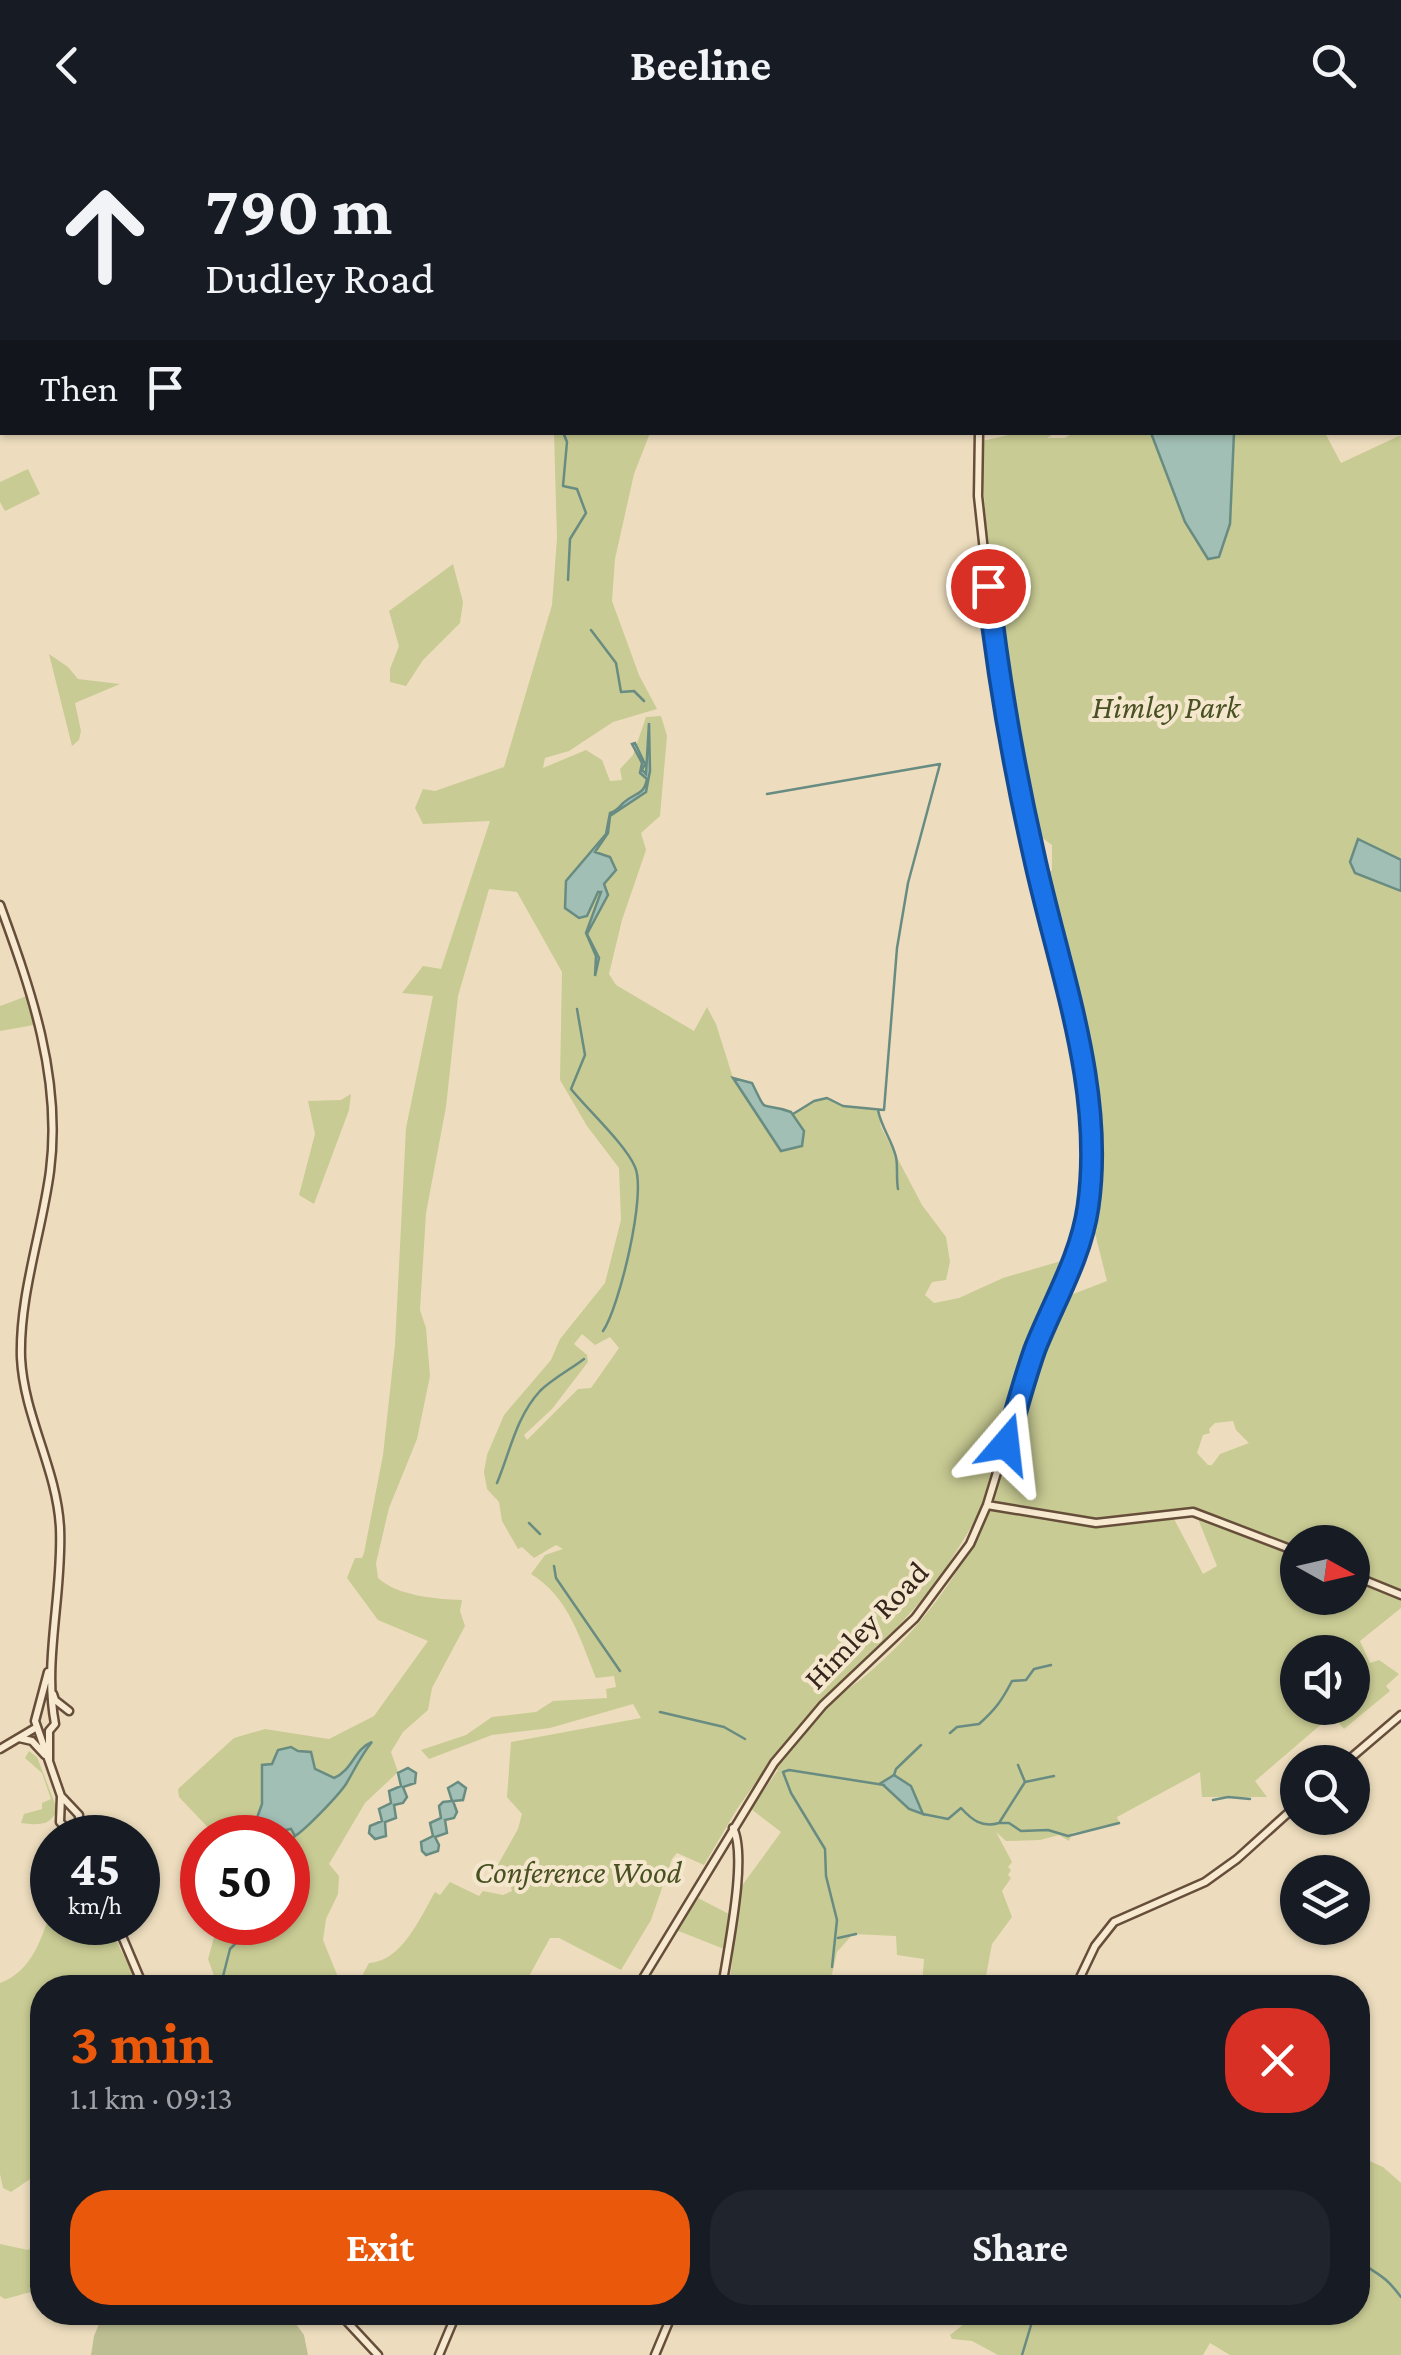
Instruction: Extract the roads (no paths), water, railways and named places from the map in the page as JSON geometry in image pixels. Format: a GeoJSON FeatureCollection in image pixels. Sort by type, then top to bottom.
{"type":"FeatureCollection","features":[{"type":"Feature","properties":{"kind":"main road","name":"Himley Road"},"geometry":{"type":"LineString","coordinates":[[644,1975],[774,1763],[823,1705],[916,1618],[970,1544],[987,1505],[1034,1351],[1083,1234],[1090,1189],[1091,1110],[1034,855],[992,616],[978,496],[979,435]]}},
{"type":"Feature","properties":{"kind":"main road"},"geometry":{"type":"LineString","coordinates":[[0,905],[37,1017],[50,1075],[50,1166],[22,1328],[21,1360],[30,1413],[58,1504],[60,1550],[51,1688],[55,1724],[49,1731],[49,1760]]}},
{"type":"Feature","properties":{"kind":"main road"},"geometry":{"type":"LineString","coordinates":[[987,1505],[1096,1523],[1193,1512],[1280,1545]]}},
{"type":"Feature","properties":{"kind":"main road"},"geometry":{"type":"LineString","coordinates":[[1370,1582],[1401,1595]]}},
{"type":"Feature","properties":{"kind":"main road"},"geometry":{"type":"LineString","coordinates":[[52,1652],[38,1728],[61,1796],[61,1814],[73,1810]]}},
{"type":"Feature","properties":{"kind":"main road"},"geometry":{"type":"LineString","coordinates":[[51,1688],[55,1700],[69,1712]]}},
{"type":"Feature","properties":{"kind":"main road"},"geometry":{"type":"LineString","coordinates":[[38,1715],[51,1713]]}},
{"type":"Feature","properties":{"kind":"main road"},"geometry":{"type":"LineString","coordinates":[[1366,1745],[1401,1715]]}},
{"type":"Feature","properties":{"kind":"main road"},"geometry":{"type":"LineString","coordinates":[[0,1749],[38,1728],[49,1731]]}},
{"type":"Feature","properties":{"kind":"main road"},"geometry":{"type":"LineString","coordinates":[[19,1738],[32,1741],[49,1760]]}},
{"type":"Feature","properties":{"kind":"main road"},"geometry":{"type":"LineString","coordinates":[[61,1796],[79,1815]]}},
{"type":"Feature","properties":{"kind":"main road"},"geometry":{"type":"LineString","coordinates":[[1081,1975],[1095,1946],[1114,1922],[1204,1882],[1280,1820]]}},
{"type":"Feature","properties":{"kind":"main road"},"geometry":{"type":"LineString","coordinates":[[724,1975],[737,1886],[738,1840],[733,1828]]}},
{"type":"Feature","properties":{"kind":"main road"},"geometry":{"type":"LineString","coordinates":[[126,1945],[138,1975]]}},
{"type":"Feature","properties":{"kind":"main road"},"geometry":{"type":"LineString","coordinates":[[350,2325],[378,2355]]}},
{"type":"Feature","properties":{"kind":"main road"},"geometry":{"type":"LineString","coordinates":[[439,2355],[452,2325]]}},
{"type":"Feature","properties":{"kind":"main road"},"geometry":{"type":"LineString","coordinates":[[655,2355],[668,2325]]}},
{"type":"Feature","properties":{"kind":"water"},"geometry":{"type":"Polygon","coordinates":[[[1152,435],[1234,435],[1230,524],[1219,557],[1208,559],[1185,522],[1152,435]]]}},
{"type":"Feature","properties":{"kind":"water"},"geometry":{"type":"Polygon","coordinates":[[[649,723],[650,771],[646,792],[610,816],[608,833],[595,852],[610,857],[616,870],[604,884],[608,895],[587,934],[599,958],[595,976],[596,956],[586,933],[601,892],[587,916],[579,918],[565,908],[566,881],[606,834],[610,813],[644,787],[647,779],[640,773],[642,763],[632,744],[635,743],[645,764],[642,770],[646,774],[649,723]]]}},
{"type":"Feature","properties":{"kind":"water"},"geometry":{"type":"Polygon","coordinates":[[[1358,839],[1401,860],[1401,891],[1355,873],[1350,862],[1358,839]]]}},
{"type":"Feature","properties":{"kind":"water"},"geometry":{"type":"Polygon","coordinates":[[[733,1078],[752,1083],[765,1106],[791,1112],[804,1131],[802,1146],[781,1151],[733,1078]]]}},
{"type":"Feature","properties":{"kind":"water"},"geometry":{"type":"Polygon","coordinates":[[[372,1742],[342,1789],[310,1823],[310,1815],[258,1815],[262,1804],[262,1765],[272,1764],[278,1750],[291,1747],[311,1752],[315,1769],[334,1778],[372,1742]]]}},
{"type":"Feature","properties":{"kind":"water"},"geometry":{"type":"Polygon","coordinates":[[[408,1768],[416,1773],[415,1783],[403,1787],[407,1797],[403,1803],[394,1805],[396,1818],[385,1822],[386,1836],[375,1839],[369,1833],[370,1826],[382,1821],[379,1809],[391,1803],[389,1791],[401,1786],[398,1773],[408,1768]]]}},
{"type":"Feature","properties":{"kind":"water"},"geometry":{"type":"Polygon","coordinates":[[[894,1775],[911,1786],[923,1814],[909,1809],[881,1783],[894,1775]]]}},
{"type":"Feature","properties":{"kind":"water"},"geometry":{"type":"Polygon","coordinates":[[[458,1782],[466,1788],[463,1800],[453,1801],[457,1812],[454,1818],[445,1820],[447,1833],[435,1837],[438,1851],[426,1855],[421,1842],[433,1836],[430,1823],[441,1818],[439,1806],[452,1801],[448,1788],[458,1782]]]}},
{"type":"Feature","properties":{"kind":"waterway"},"geometry":{"type":"LineString","coordinates":[[564,435],[563,486],[577,489],[586,513],[570,539],[568,580]]}},
{"type":"Feature","properties":{"kind":"waterway"},"geometry":{"type":"LineString","coordinates":[[591,630],[616,663],[621,692],[634,691],[644,701]]}},
{"type":"Feature","properties":{"kind":"waterway"},"geometry":{"type":"LineString","coordinates":[[767,794],[940,764],[908,883],[897,948],[884,1110],[843,1106],[827,1098],[793,1114]]}},
{"type":"Feature","properties":{"kind":"waterway"},"geometry":{"type":"LineString","coordinates":[[577,1009],[585,1055],[571,1089],[623,1148],[635,1167],[638,1181],[630,1250],[603,1331]]}},
{"type":"Feature","properties":{"kind":"waterway"},"geometry":{"type":"LineString","coordinates":[[878,1110],[896,1157],[898,1189]]}},
{"type":"Feature","properties":{"kind":"waterway"},"geometry":{"type":"LineString","coordinates":[[497,1483],[519,1423],[532,1401],[584,1359]]}},
{"type":"Feature","properties":{"kind":"waterway"},"geometry":{"type":"LineString","coordinates":[[529,1523],[540,1534]]}},
{"type":"Feature","properties":{"kind":"waterway"},"geometry":{"type":"LineString","coordinates":[[554,1566],[556,1578],[620,1671]]}},
{"type":"Feature","properties":{"kind":"waterway"},"geometry":{"type":"LineString","coordinates":[[950,1733],[957,1727],[979,1724],[1012,1681],[1026,1680],[1034,1669],[1051,1665]]}},
{"type":"Feature","properties":{"kind":"waterway"},"geometry":{"type":"LineString","coordinates":[[660,1712],[724,1727],[745,1739]]}},
{"type":"Feature","properties":{"kind":"waterway"},"geometry":{"type":"LineString","coordinates":[[894,1775],[921,1745]]}},
{"type":"Feature","properties":{"kind":"waterway"},"geometry":{"type":"LineString","coordinates":[[1018,1765],[1025,1782]]}},
{"type":"Feature","properties":{"kind":"waterway"},"geometry":{"type":"LineString","coordinates":[[832,1967],[837,1920],[826,1876],[825,1849],[791,1793],[783,1772],[884,1785]]}},
{"type":"Feature","properties":{"kind":"waterway"},"geometry":{"type":"LineString","coordinates":[[923,1814],[948,1819],[961,1808],[978,1822],[999,1823],[1025,1782],[1054,1776]]}},
{"type":"Feature","properties":{"kind":"waterway"},"geometry":{"type":"LineString","coordinates":[[1213,1800],[1250,1799]]}},
{"type":"Feature","properties":{"kind":"waterway"},"geometry":{"type":"LineString","coordinates":[[999,1823],[1009,1823],[1021,1831],[1048,1830],[1068,1836],[1119,1823]]}},
{"type":"Feature","properties":{"kind":"waterway"},"geometry":{"type":"LineString","coordinates":[[838,1938],[856,1934]]}},
{"type":"Feature","properties":{"kind":"waterway"},"geometry":{"type":"LineString","coordinates":[[223,1975],[234,1945]]}},
{"type":"Feature","properties":{"kind":"waterway"},"geometry":{"type":"LineString","coordinates":[[1370,2268],[1401,2297]]}},
{"type":"Feature","properties":{"kind":"waterway"},"geometry":{"type":"LineString","coordinates":[[1022,2355],[1031,2325]]}},
{"type":"Feature","properties":{"kind":"park label","name":"Himley Park"},"geometry":{"type":"Point","coordinates":[1166,707]}},
{"type":"Feature","properties":{"kind":"park label","name":"Conference Wood"},"geometry":{"type":"Point","coordinates":[578,1872]}}]}
